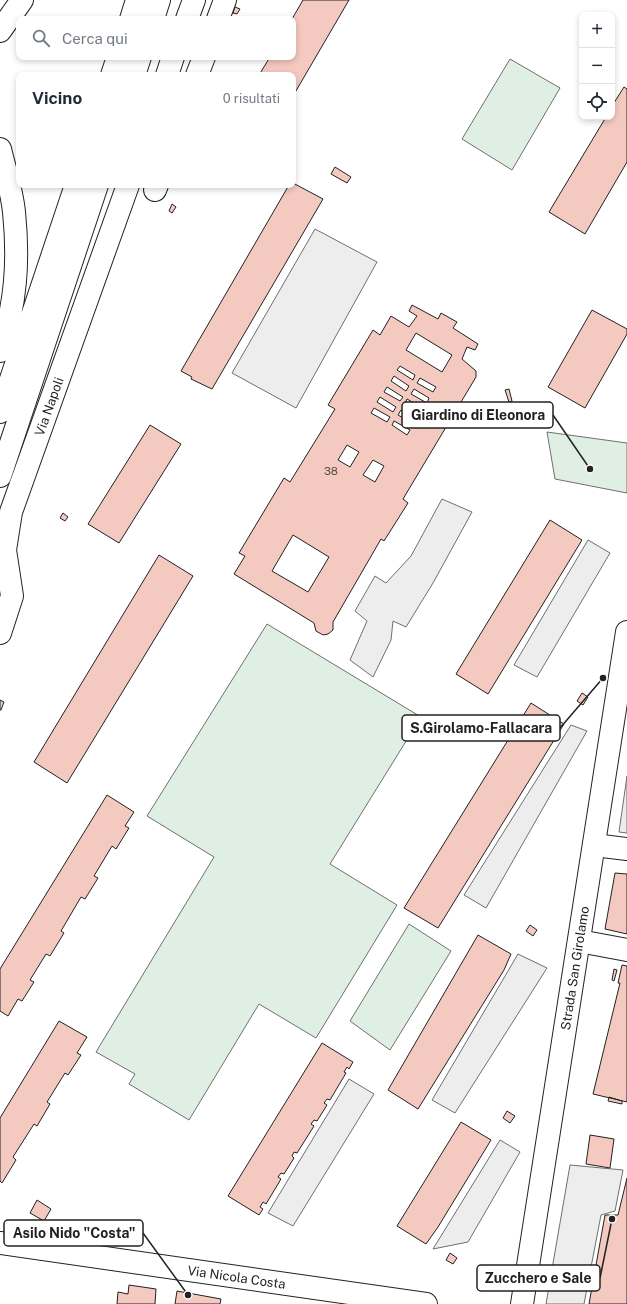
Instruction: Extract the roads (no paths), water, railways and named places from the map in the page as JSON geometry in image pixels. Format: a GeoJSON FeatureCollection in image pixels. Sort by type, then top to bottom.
{"type":"FeatureCollection","features":[{"type":"Feature","properties":{"kind":"main road"},"geometry":{"type":"LineString","coordinates":[[0,31],[22,0]]}},
{"type":"Feature","properties":{"kind":"main road"},"geometry":{"type":"LineString","coordinates":[[132,16],[137,0]]}},
{"type":"Feature","properties":{"kind":"main road"},"geometry":{"type":"LineString","coordinates":[[154,16],[159,0]]}},
{"type":"Feature","properties":{"kind":"main road"},"geometry":{"type":"LineString","coordinates":[[188,16],[194,0]]}},
{"type":"Feature","properties":{"kind":"main road"},"geometry":{"type":"LineString","coordinates":[[219,16],[225,0]]}},
{"type":"Feature","properties":{"kind":"main road"},"geometry":{"type":"LineString","coordinates":[[113,72],[117,60]]}},
{"type":"Feature","properties":{"kind":"main road"},"geometry":{"type":"LineString","coordinates":[[135,72],[139,60]]}},
{"type":"Feature","properties":{"kind":"main road"},"geometry":{"type":"LineString","coordinates":[[168,72],[172,60]]}},
{"type":"Feature","properties":{"kind":"main road"},"geometry":{"type":"LineString","coordinates":[[198,72],[203,60]]}},
{"type":"Feature","properties":{"kind":"main road"},"geometry":{"type":"LineString","coordinates":[[0,149],[14,211],[16,254],[14,298],[0,351]]}},
{"type":"Feature","properties":{"kind":"main road"},"geometry":{"type":"LineString","coordinates":[[0,412],[75,188]]}},
{"type":"Feature","properties":{"kind":"main road"},"geometry":{"type":"LineString","coordinates":[[0,476],[97,188]]}},
{"type":"Feature","properties":{"kind":"main road","name":"Via Napoli"},"geometry":{"type":"LineString","coordinates":[[0,633],[12,596],[5,550],[11,512],[127,188]]}},
{"type":"Feature","properties":{"kind":"main road","name":"Strada San Girolamo"},"geometry":{"type":"LineString","coordinates":[[522,1304],[627,632]]}},
{"type":"Feature","properties":{"kind":"main road"},"geometry":{"type":"LineString","coordinates":[[594,845],[627,849]]}},
{"type":"Feature","properties":{"kind":"main road"},"geometry":{"type":"LineString","coordinates":[[579,941],[627,950]]}},
{"type":"Feature","properties":{"kind":"main road","name":"Via Nicola Costa"},"geometry":{"type":"LineString","coordinates":[[0,1244],[426,1304]]}},
{"type":"Feature","properties":{"kind":"place","name":"Giardino di Eleonora"},"geometry":{"type":"Point","coordinates":[590,469]}},
{"type":"Feature","properties":{"kind":"place","name":"S.Girolamo-Fallacara"},"geometry":{"type":"Point","coordinates":[603,678]}},
{"type":"Feature","properties":{"kind":"place","name":"Zucchero e Sale"},"geometry":{"type":"Point","coordinates":[612,1219]}},
{"type":"Feature","properties":{"kind":"place","name":"Asilo Nido \"Costa\""},"geometry":{"type":"Point","coordinates":[188,1295]}}]}
